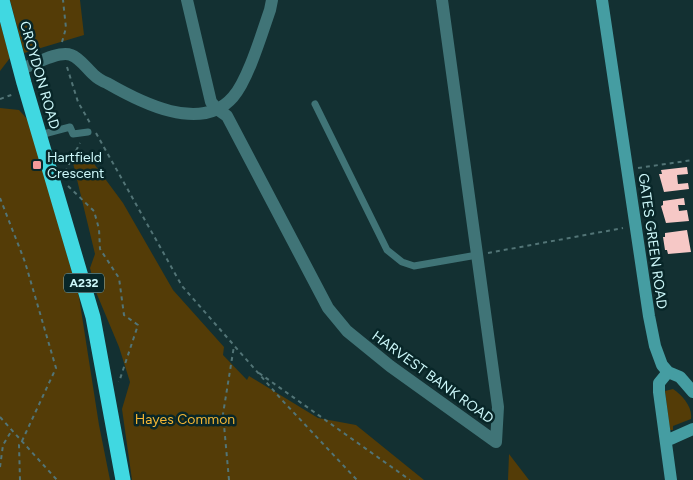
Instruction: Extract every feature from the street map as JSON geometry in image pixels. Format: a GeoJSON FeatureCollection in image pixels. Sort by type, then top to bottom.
{"type":"FeatureCollection","features":[{"type":"Feature","properties":{"kind":"highway","name":"CROYDON ROAD"},"geometry":{"type":"LineString","coordinates":[[2,0],[94,317],[123,480]]}},
{"type":"Feature","properties":{"kind":"street"},"geometry":{"type":"LineString","coordinates":[[187,0],[211,102],[217,109]]}},
{"type":"Feature","properties":{"kind":"street"},"geometry":{"type":"LineString","coordinates":[[21,69],[63,54],[71,55],[96,77],[129,96],[165,110],[201,114],[217,109],[234,96],[248,68],[272,0]]}},
{"type":"Feature","properties":{"kind":"street","name":"HARVEST BANK ROAD"},"geometry":{"type":"LineString","coordinates":[[217,109],[227,116],[328,308],[347,332],[390,366],[496,442],[498,407],[442,0]]}},
{"type":"Feature","properties":{"kind":"street","name":"GATES GREEN ROAD"},"geometry":{"type":"LineString","coordinates":[[602,0],[635,226],[655,346],[662,365],[668,372]]}},
{"type":"Feature","properties":{"kind":"street"},"geometry":{"type":"LineString","coordinates":[[671,480],[659,387],[661,380],[668,372],[680,377],[693,392]]}},
{"type":"Feature","properties":{"kind":"street"},"geometry":{"type":"LineString","coordinates":[[666,441],[693,429]]}},
{"type":"Feature","properties":{"kind":"lane"},"geometry":{"type":"LineString","coordinates":[[315,104],[387,250],[402,262],[414,266],[477,255]]}},
{"type":"Feature","properties":{"kind":"lane"},"geometry":{"type":"LineString","coordinates":[[40,135],[70,127],[74,134],[89,131]]}},
{"type":"Feature","properties":{"kind":"path"},"geometry":{"type":"LineString","coordinates":[[63,0],[66,28]]}},
{"type":"Feature","properties":{"kind":"path"},"geometry":{"type":"LineString","coordinates":[[63,54],[78,102],[90,123]]}},
{"type":"Feature","properties":{"kind":"path"},"geometry":{"type":"LineString","coordinates":[[0,99],[20,92]]}},
{"type":"Feature","properties":{"kind":"path"},"geometry":{"type":"LineString","coordinates":[[61,179],[89,131],[182,286],[356,480]]}},
{"type":"Feature","properties":{"kind":"path"},"geometry":{"type":"LineString","coordinates":[[627,170],[693,160]]}},
{"type":"Feature","properties":{"kind":"path"},"geometry":{"type":"LineString","coordinates":[[68,185],[94,211],[99,229],[100,248],[119,278],[124,314],[138,325],[117,388]]}},
{"type":"Feature","properties":{"kind":"path"},"geometry":{"type":"LineString","coordinates":[[0,198],[25,262],[56,368],[19,445],[20,480]]}},
{"type":"Feature","properties":{"kind":"path"},"geometry":{"type":"LineString","coordinates":[[477,255],[635,226]]}},
{"type":"Feature","properties":{"kind":"path"},"geometry":{"type":"LineString","coordinates":[[228,480],[223,414],[234,346]]}},
{"type":"Feature","properties":{"kind":"path"},"geometry":{"type":"LineString","coordinates":[[256,370],[410,480]]}},
{"type":"Feature","properties":{"kind":"path"},"geometry":{"type":"LineString","coordinates":[[0,417],[57,480]]}},
{"type":"Feature","properties":{"kind":"path"},"geometry":{"type":"LineString","coordinates":[[0,467],[3,445],[12,430]]}},
{"type":"Feature","properties":{"kind":"green space"},"geometry":{"type":"Polygon","coordinates":[[[10,0],[80,0],[84,35],[24,53],[10,0]]]}},
{"type":"Feature","properties":{"kind":"green space"},"geometry":{"type":"Polygon","coordinates":[[[0,22],[10,58],[0,71],[0,22]]]}},
{"type":"Feature","properties":{"kind":"green space","name":"Hayes Common"},"geometry":{"type":"Polygon","coordinates":[[[0,108],[19,110],[29,121],[79,297],[99,425],[110,480],[0,480],[0,108]]]}},
{"type":"Feature","properties":{"kind":"green space","name":"Hayes Common"},"geometry":{"type":"Polygon","coordinates":[[[89,157],[123,203],[173,290],[224,347],[223,355],[247,380],[249,376],[318,418],[356,425],[424,480],[132,480],[122,409],[130,382],[119,347],[96,292],[90,268],[95,254],[73,163],[89,157]]]}},
{"type":"Feature","properties":{"kind":"green space"},"geometry":{"type":"Polygon","coordinates":[[[673,389],[686,402],[690,410],[691,419],[673,426],[673,430],[670,430],[665,391],[673,389]]]}},
{"type":"Feature","properties":{"kind":"green space"},"geometry":{"type":"Polygon","coordinates":[[[509,454],[529,480],[508,480],[509,454]]]}},
{"type":"Feature","properties":{"kind":"building"},"geometry":{"type":"Polygon","coordinates":[[[687,167],[688,174],[677,175],[678,184],[688,183],[689,189],[664,192],[659,174],[662,174],[661,170],[687,167]]]}},
{"type":"Feature","properties":{"kind":"building"},"geometry":{"type":"Polygon","coordinates":[[[684,198],[685,205],[678,205],[679,211],[687,210],[689,221],[666,223],[661,206],[663,201],[684,198]]]}},
{"type":"Feature","properties":{"kind":"building"},"geometry":{"type":"Polygon","coordinates":[[[687,230],[691,252],[668,254],[667,250],[665,250],[663,237],[665,237],[665,233],[687,230]]]}},
{"type":"Feature","properties":{"kind":"place","name":"Hartfield Crescent"},"geometry":{"type":"Point","coordinates":[37,165]}}]}
